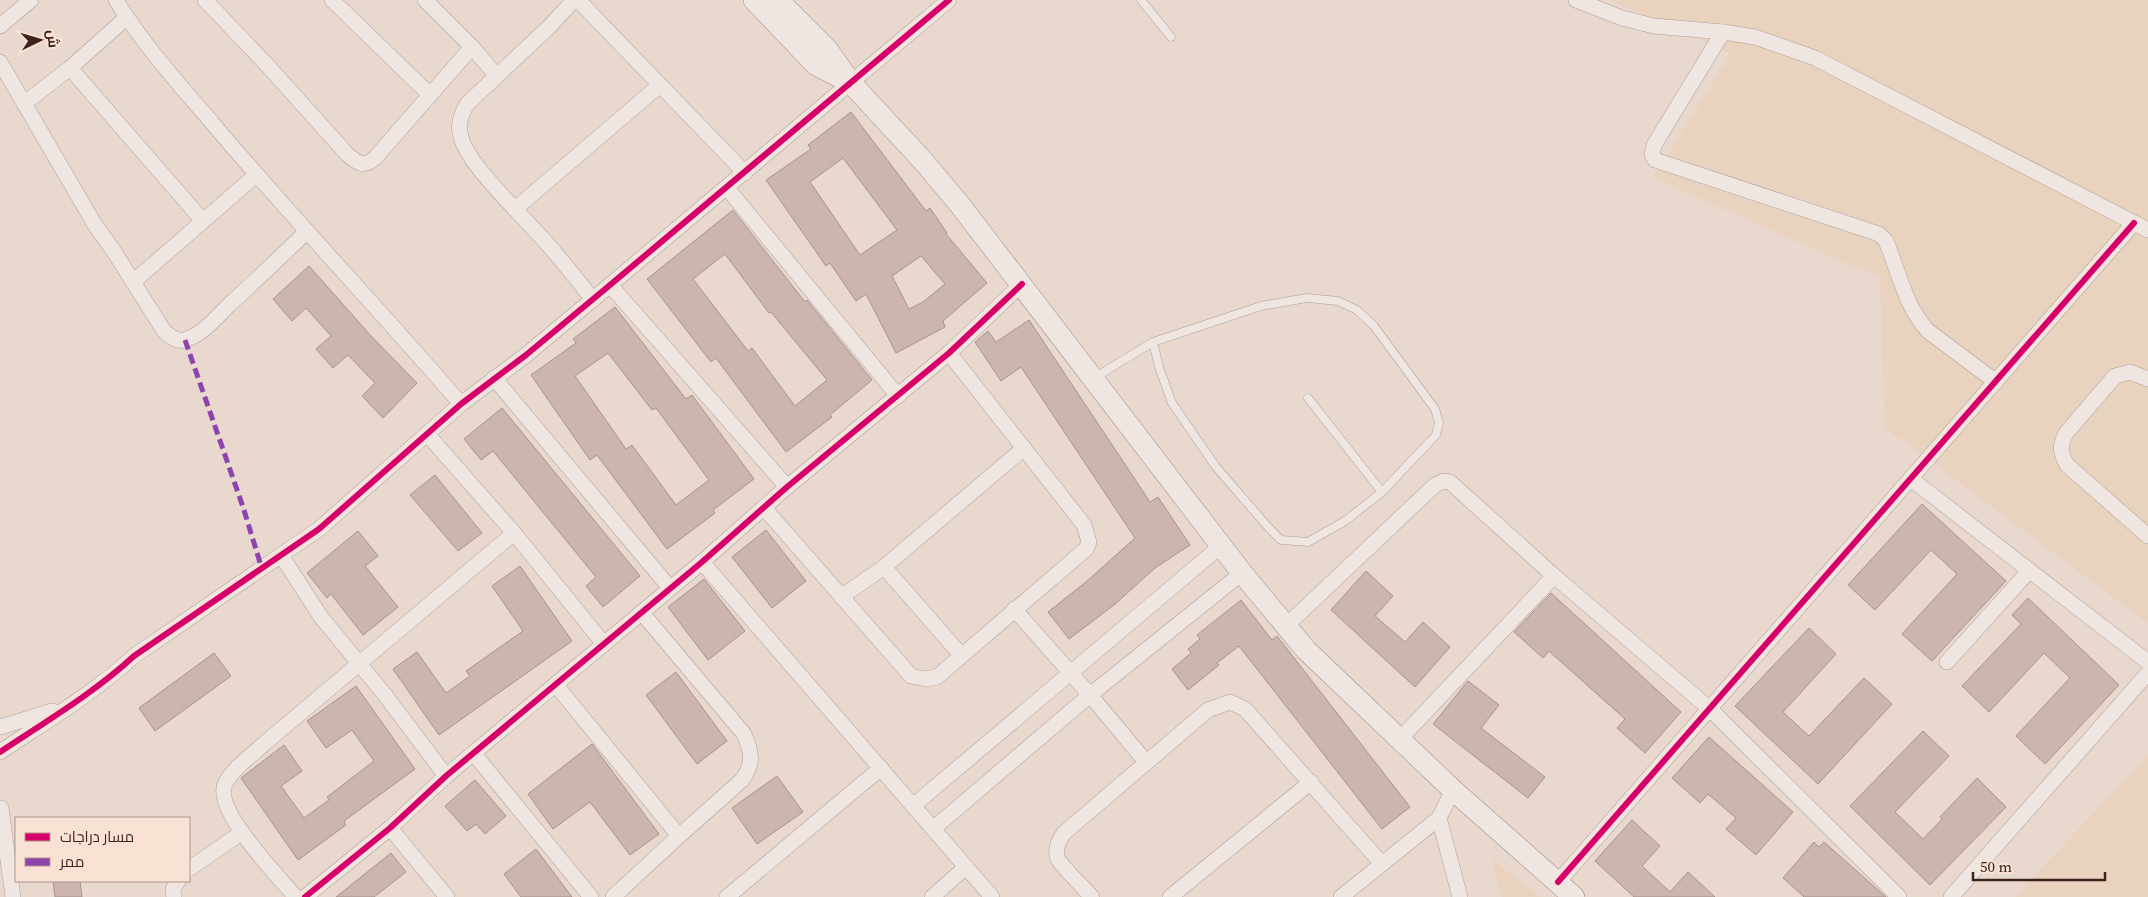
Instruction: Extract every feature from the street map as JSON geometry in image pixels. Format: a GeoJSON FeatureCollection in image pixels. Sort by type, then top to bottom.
{"type":"FeatureCollection","features":[{"type":"Feature","properties":{"kind":"main road"},"geometry":{"type":"LineString","coordinates":[[754,0],[816,64],[851,83]]}},
{"type":"Feature","properties":{"kind":"main road"},"geometry":{"type":"LineString","coordinates":[[778,0],[827,49],[851,83],[924,162],[1022,284],[1242,573],[1306,650],[1453,790],[1574,897]]}},
{"type":"Feature","properties":{"kind":"street"},"geometry":{"type":"LineString","coordinates":[[0,26],[31,0]]}},
{"type":"Feature","properties":{"kind":"street"},"geometry":{"type":"LineString","coordinates":[[116,0],[126,18],[256,175],[461,404]]}},
{"type":"Feature","properties":{"kind":"street"},"geometry":{"type":"LineString","coordinates":[[205,0],[267,65],[347,154],[359,164],[366,164],[375,158],[472,47]]}},
{"type":"Feature","properties":{"kind":"street"},"geometry":{"type":"LineString","coordinates":[[332,0],[429,94]]}},
{"type":"Feature","properties":{"kind":"street"},"geometry":{"type":"LineString","coordinates":[[425,0],[472,47],[496,75]]}},
{"type":"Feature","properties":{"kind":"street"},"geometry":{"type":"LineString","coordinates":[[574,0],[549,27],[467,104],[459,129],[461,139],[468,153],[570,270],[593,300]]}},
{"type":"Feature","properties":{"kind":"street"},"geometry":{"type":"LineString","coordinates":[[578,0],[745,173]]}},
{"type":"Feature","properties":{"kind":"street"},"geometry":{"type":"LineString","coordinates":[[0,752],[70,705],[120,669],[134,656],[319,529],[461,404],[610,286],[950,0]]}},
{"type":"Feature","properties":{"kind":"street"},"geometry":{"type":"LineString","coordinates":[[1558,882],[1996,382],[2141,227],[1815,58],[1755,37],[1723,32],[1654,26],[1622,18],[1576,0]]}},
{"type":"Feature","properties":{"kind":"street"},"geometry":{"type":"LineString","coordinates":[[25,103],[70,68],[126,18]]}},
{"type":"Feature","properties":{"kind":"street"},"geometry":{"type":"LineString","coordinates":[[1723,32],[1654,146],[1652,155],[1655,160],[1879,234],[1886,241],[1907,298],[1919,321],[1928,331],[1996,382]]}},
{"type":"Feature","properties":{"kind":"street"},"geometry":{"type":"LineString","coordinates":[[0,62],[91,218],[164,331],[171,338],[185,340],[195,335],[222,312],[307,231]]}},
{"type":"Feature","properties":{"kind":"street"},"geometry":{"type":"LineString","coordinates":[[70,68],[203,221]]}},
{"type":"Feature","properties":{"kind":"street"},"geometry":{"type":"LineString","coordinates":[[515,209],[660,85]]}},
{"type":"Feature","properties":{"kind":"street"},"geometry":{"type":"LineString","coordinates":[[133,282],[256,175]]}},
{"type":"Feature","properties":{"kind":"street"},"geometry":{"type":"LineString","coordinates":[[728,188],[898,396]]}},
{"type":"Feature","properties":{"kind":"street"},"geometry":{"type":"LineString","coordinates":[[305,897],[390,828],[446,776],[702,562],[787,487],[949,353],[1022,284]]}},
{"type":"Feature","properties":{"kind":"street"},"geometry":{"type":"LineString","coordinates":[[610,286],[787,487]]}},
{"type":"Feature","properties":{"kind":"street"},"geometry":{"type":"LineString","coordinates":[[765,508],[840,597],[912,676],[926,679],[936,677],[1086,549],[1089,542],[1088,533],[1084,525],[949,353]]}},
{"type":"Feature","properties":{"kind":"street"},"geometry":{"type":"LineString","coordinates":[[2148,379],[2130,372],[2115,376],[2066,432],[2062,440],[2061,449],[2062,458],[2067,465],[2148,536]]}},
{"type":"Feature","properties":{"kind":"street"},"geometry":{"type":"LineString","coordinates":[[494,378],[670,588]]}},
{"type":"Feature","properties":{"kind":"street"},"geometry":{"type":"LineString","coordinates":[[427,434],[514,533],[604,644]]}},
{"type":"Feature","properties":{"kind":"street"},"geometry":{"type":"LineString","coordinates":[[840,597],[884,567],[1024,448]]}},
{"type":"Feature","properties":{"kind":"street"},"geometry":{"type":"LineString","coordinates":[[1911,480],[2148,662]]}},
{"type":"Feature","properties":{"kind":"street"},"geometry":{"type":"LineString","coordinates":[[1286,626],[1435,486],[1444,481],[1450,482],[1554,576],[1710,709],[1899,897]]}},
{"type":"Feature","properties":{"kind":"street"},"geometry":{"type":"LineString","coordinates":[[296,897],[242,833],[230,813],[224,795],[224,787],[230,777],[265,743],[514,533]]}},
{"type":"Feature","properties":{"kind":"street"},"geometry":{"type":"LineString","coordinates":[[914,804],[1222,545]]}},
{"type":"Feature","properties":{"kind":"street"},"geometry":{"type":"LineString","coordinates":[[281,555],[321,617],[360,663],[446,776]]}},
{"type":"Feature","properties":{"kind":"street"},"geometry":{"type":"LineString","coordinates":[[702,562],[914,804],[992,897]]}},
{"type":"Feature","properties":{"kind":"street"},"geometry":{"type":"LineString","coordinates":[[884,567],[961,654]]}},
{"type":"Feature","properties":{"kind":"street"},"geometry":{"type":"LineString","coordinates":[[1947,662],[2029,571]]}},
{"type":"Feature","properties":{"kind":"street"},"geometry":{"type":"LineString","coordinates":[[934,828],[1090,695],[1242,573]]}},
{"type":"Feature","properties":{"kind":"street"},"geometry":{"type":"LineString","coordinates":[[1399,740],[1554,576]]}},
{"type":"Feature","properties":{"kind":"street"},"geometry":{"type":"LineString","coordinates":[[1014,609],[1146,762]]}},
{"type":"Feature","properties":{"kind":"street"},"geometry":{"type":"LineString","coordinates":[[613,897],[742,780],[749,771],[751,750],[744,734],[642,612]]}},
{"type":"Feature","properties":{"kind":"street"},"geometry":{"type":"LineString","coordinates":[[1951,897],[2148,673]]}},
{"type":"Feature","properties":{"kind":"street"},"geometry":{"type":"LineString","coordinates":[[556,685],[679,836]]}},
{"type":"Feature","properties":{"kind":"street"},"geometry":{"type":"LineString","coordinates":[[1092,897],[1058,859],[1058,840],[1208,710],[1230,702],[1245,708],[1382,864]]}},
{"type":"Feature","properties":{"kind":"street"},"geometry":{"type":"LineString","coordinates":[[0,728],[70,705]]}},
{"type":"Feature","properties":{"kind":"street"},"geometry":{"type":"LineString","coordinates":[[474,754],[591,897]]}},
{"type":"Feature","properties":{"kind":"street"},"geometry":{"type":"LineString","coordinates":[[727,897],[881,768]]}},
{"type":"Feature","properties":{"kind":"street"},"geometry":{"type":"LineString","coordinates":[[1170,897],[1310,782]]}},
{"type":"Feature","properties":{"kind":"street"},"geometry":{"type":"LineString","coordinates":[[1341,897],[1439,818],[1453,790]]}},
{"type":"Feature","properties":{"kind":"street"},"geometry":{"type":"LineString","coordinates":[[1,808],[13,897]]}},
{"type":"Feature","properties":{"kind":"street"},"geometry":{"type":"LineString","coordinates":[[1439,818],[1460,897]]}},
{"type":"Feature","properties":{"kind":"street"},"geometry":{"type":"LineString","coordinates":[[390,828],[447,897]]}},
{"type":"Feature","properties":{"kind":"street"},"geometry":{"type":"LineString","coordinates":[[190,869],[242,833]]}},
{"type":"Feature","properties":{"kind":"street"},"geometry":{"type":"LineString","coordinates":[[932,897],[966,867]]}},
{"type":"Feature","properties":{"kind":"street"},"geometry":{"type":"LineString","coordinates":[[174,897],[173,889],[177,882]]}},
{"type":"Feature","properties":{"kind":"lane"},"geometry":{"type":"LineString","coordinates":[[1141,0],[1171,37]]}},
{"type":"Feature","properties":{"kind":"lane"},"geometry":{"type":"LineString","coordinates":[[1094,378],[1153,342],[1261,306],[1308,298],[1338,301],[1357,310],[1374,326],[1435,409],[1439,423],[1436,435],[1382,492],[1345,521],[1308,542],[1282,540],[1268,527],[1216,467],[1172,403],[1159,367],[1153,342]]}},
{"type":"Feature","properties":{"kind":"lane"},"geometry":{"type":"LineString","coordinates":[[1308,398],[1382,492]]}},
{"type":"Feature","properties":{"kind":"shaded area"},"geometry":{"type":"Polygon","coordinates":[[[1610,0],[2148,0],[2148,623],[1885,428],[1880,278],[1653,178],[1731,54],[1610,0]]]}},
{"type":"Feature","properties":{"kind":"shaded area"},"geometry":{"type":"Polygon","coordinates":[[[2148,755],[2148,897],[2015,897],[2148,755]]]}},
{"type":"Feature","properties":{"kind":"shaded area"},"geometry":{"type":"Polygon","coordinates":[[[1492,859],[1540,897],[1501,897],[1492,859]]]}},
{"type":"Feature","properties":{"kind":"building"},"geometry":{"type":"Polygon","coordinates":[[[851,112],[926,211],[930,208],[946,234],[987,283],[943,321],[945,327],[896,353],[866,294],[856,301],[830,263],[826,266],[766,180],[811,149],[808,145],[851,112]],[[843,158],[810,182],[860,255],[897,230],[843,158]],[[921,256],[892,276],[909,309],[923,302],[945,284],[921,256]]]}},
{"type":"Feature","properties":{"kind":"building"},"geometry":{"type":"Polygon","coordinates":[[[733,210],[805,302],[807,300],[872,380],[830,415],[832,417],[786,452],[716,358],[711,362],[647,279],[733,210]],[[725,254],[693,279],[748,351],[752,348],[795,406],[827,380],[771,312],[769,313],[725,254]]]}},
{"type":"Feature","properties":{"kind":"building"},"geometry":{"type":"Polygon","coordinates":[[[309,266],[371,336],[417,383],[383,418],[362,396],[375,383],[348,355],[333,368],[316,349],[331,336],[306,308],[292,321],[273,299],[309,266]]]}},
{"type":"Feature","properties":{"kind":"building"},"geometry":{"type":"Polygon","coordinates":[[[615,307],[686,399],[692,395],[754,479],[713,510],[715,513],[667,549],[597,455],[590,460],[531,375],[576,343],[573,339],[615,307]],[[608,353],[575,376],[626,449],[632,445],[676,505],[709,480],[656,408],[652,410],[608,353]]]}},
{"type":"Feature","properties":{"kind":"building"},"geometry":{"type":"Polygon","coordinates":[[[1029,320],[1150,502],[1158,497],[1190,545],[1155,568],[1114,605],[1069,639],[1048,612],[1086,582],[1135,538],[1021,367],[1001,381],[975,342],[988,331],[996,342],[1029,320]]]}},
{"type":"Feature","properties":{"kind":"building"},"geometry":{"type":"Polygon","coordinates":[[[502,408],[640,576],[603,607],[586,586],[596,577],[493,451],[481,460],[464,439],[502,408]]]}},
{"type":"Feature","properties":{"kind":"building"},"geometry":{"type":"Polygon","coordinates":[[[435,475],[482,533],[458,551],[410,495],[435,475]]]}},
{"type":"Feature","properties":{"kind":"building"},"geometry":{"type":"Polygon","coordinates":[[[1922,504],[2006,581],[1932,661],[1902,634],[1957,574],[1931,550],[1875,610],[1848,585],[1922,504]]]}},
{"type":"Feature","properties":{"kind":"building"},"geometry":{"type":"Polygon","coordinates":[[[766,530],[806,581],[772,608],[732,557],[766,530]]]}},
{"type":"Feature","properties":{"kind":"building"},"geometry":{"type":"Polygon","coordinates":[[[358,531],[378,556],[365,566],[398,607],[363,635],[331,594],[327,598],[307,573],[358,531]]]}},
{"type":"Feature","properties":{"kind":"building"},"geometry":{"type":"Polygon","coordinates":[[[520,566],[572,641],[439,735],[393,669],[417,652],[446,693],[470,676],[466,671],[523,631],[492,586],[520,566]]]}},
{"type":"Feature","properties":{"kind":"building"},"geometry":{"type":"Polygon","coordinates":[[[1366,571],[1393,596],[1375,616],[1405,642],[1423,622],[1450,647],[1415,687],[1331,610],[1366,571]]]}},
{"type":"Feature","properties":{"kind":"building"},"geometry":{"type":"Polygon","coordinates":[[[704,579],[745,631],[708,660],[668,607],[704,579]]]}},
{"type":"Feature","properties":{"kind":"building"},"geometry":{"type":"Polygon","coordinates":[[[1551,593],[1681,712],[1645,753],[1617,728],[1625,719],[1549,651],[1543,658],[1514,632],[1551,593]]]}},
{"type":"Feature","properties":{"kind":"building"},"geometry":{"type":"Polygon","coordinates":[[[2028,598],[2119,685],[2045,764],[2016,736],[2070,678],[2044,653],[1989,712],[1962,686],[2021,624],[2012,615],[2028,598]]]}},
{"type":"Feature","properties":{"kind":"building"},"geometry":{"type":"Polygon","coordinates":[[[1241,600],[1272,640],[1277,636],[1410,807],[1382,829],[1239,646],[1188,690],[1172,669],[1191,653],[1188,649],[1200,639],[1197,635],[1241,600]]]}},
{"type":"Feature","properties":{"kind":"building"},"geometry":{"type":"Polygon","coordinates":[[[1809,628],[1836,654],[1783,712],[1809,736],[1864,678],[1892,704],[1818,784],[1735,706],[1809,628]]]}},
{"type":"Feature","properties":{"kind":"building"},"geometry":{"type":"Polygon","coordinates":[[[214,653],[231,676],[155,731],[139,708],[214,653]]]}},
{"type":"Feature","properties":{"kind":"building"},"geometry":{"type":"Polygon","coordinates":[[[676,672],[727,741],[697,764],[646,695],[676,672]]]}},
{"type":"Feature","properties":{"kind":"building"},"geometry":{"type":"Polygon","coordinates":[[[1468,681],[1499,705],[1481,728],[1545,777],[1528,798],[1433,724],[1468,681]]]}},
{"type":"Feature","properties":{"kind":"building"},"geometry":{"type":"Polygon","coordinates":[[[356,686],[415,769],[344,821],[346,825],[298,860],[241,778],[284,745],[302,771],[281,786],[304,818],[329,800],[327,797],[374,761],[352,730],[326,748],[307,721],[356,686]]]}},
{"type":"Feature","properties":{"kind":"building"},"geometry":{"type":"Polygon","coordinates":[[[1923,731],[1949,756],[1895,812],[1923,839],[1942,819],[1940,817],[1977,778],[2006,807],[1930,885],[1850,806],[1923,731]]]}},
{"type":"Feature","properties":{"kind":"building"},"geometry":{"type":"Polygon","coordinates":[[[1709,737],[1793,812],[1756,855],[1726,829],[1736,818],[1708,794],[1700,803],[1672,778],[1709,737]]]}},
{"type":"Feature","properties":{"kind":"building"},"geometry":{"type":"Polygon","coordinates":[[[592,744],[659,834],[630,855],[590,802],[553,829],[528,794],[592,744]]]}},
{"type":"Feature","properties":{"kind":"building"},"geometry":{"type":"Polygon","coordinates":[[[777,776],[803,812],[757,844],[732,808],[777,776]]]}},
{"type":"Feature","properties":{"kind":"building"},"geometry":{"type":"Polygon","coordinates":[[[475,780],[506,816],[485,834],[476,824],[467,831],[445,806],[475,780]]]}},
{"type":"Feature","properties":{"kind":"building"},"geometry":{"type":"Polygon","coordinates":[[[1632,820],[1660,846],[1642,866],[1670,892],[1688,872],[1715,897],[1634,897],[1595,861],[1632,820]]]}},
{"type":"Feature","properties":{"kind":"building"},"geometry":{"type":"Polygon","coordinates":[[[1814,842],[1819,847],[1824,842],[1886,897],[1804,897],[1783,878],[1814,842]]]}},
{"type":"Feature","properties":{"kind":"building"},"geometry":{"type":"Polygon","coordinates":[[[536,849],[572,897],[521,897],[504,874],[536,849]]]}},
{"type":"Feature","properties":{"kind":"building"},"geometry":{"type":"Polygon","coordinates":[[[391,853],[406,872],[374,897],[336,897],[391,853]]]}},
{"type":"Feature","properties":{"kind":"building"},"geometry":{"type":"Polygon","coordinates":[[[53,882],[80,882],[82,897],[55,897],[53,882]]]}},
{"type":"Feature","properties":{"kind":"marked path"},"geometry":{"type":"LineString","coordinates":[[185,340],[243,507],[262,569]]}},
{"type":"Feature","properties":{"kind":"cycle path"},"geometry":{"type":"LineString","coordinates":[[0,752],[69,707],[119,670],[134,656],[319,529],[461,404],[526,355],[949,0]]}},
{"type":"Feature","properties":{"kind":"cycle path"},"geometry":{"type":"LineString","coordinates":[[1558,882],[2134,223]]}},
{"type":"Feature","properties":{"kind":"cycle path"},"geometry":{"type":"LineString","coordinates":[[305,897],[390,828],[446,776],[702,562],[787,487],[949,353],[1022,284]]}}]}
